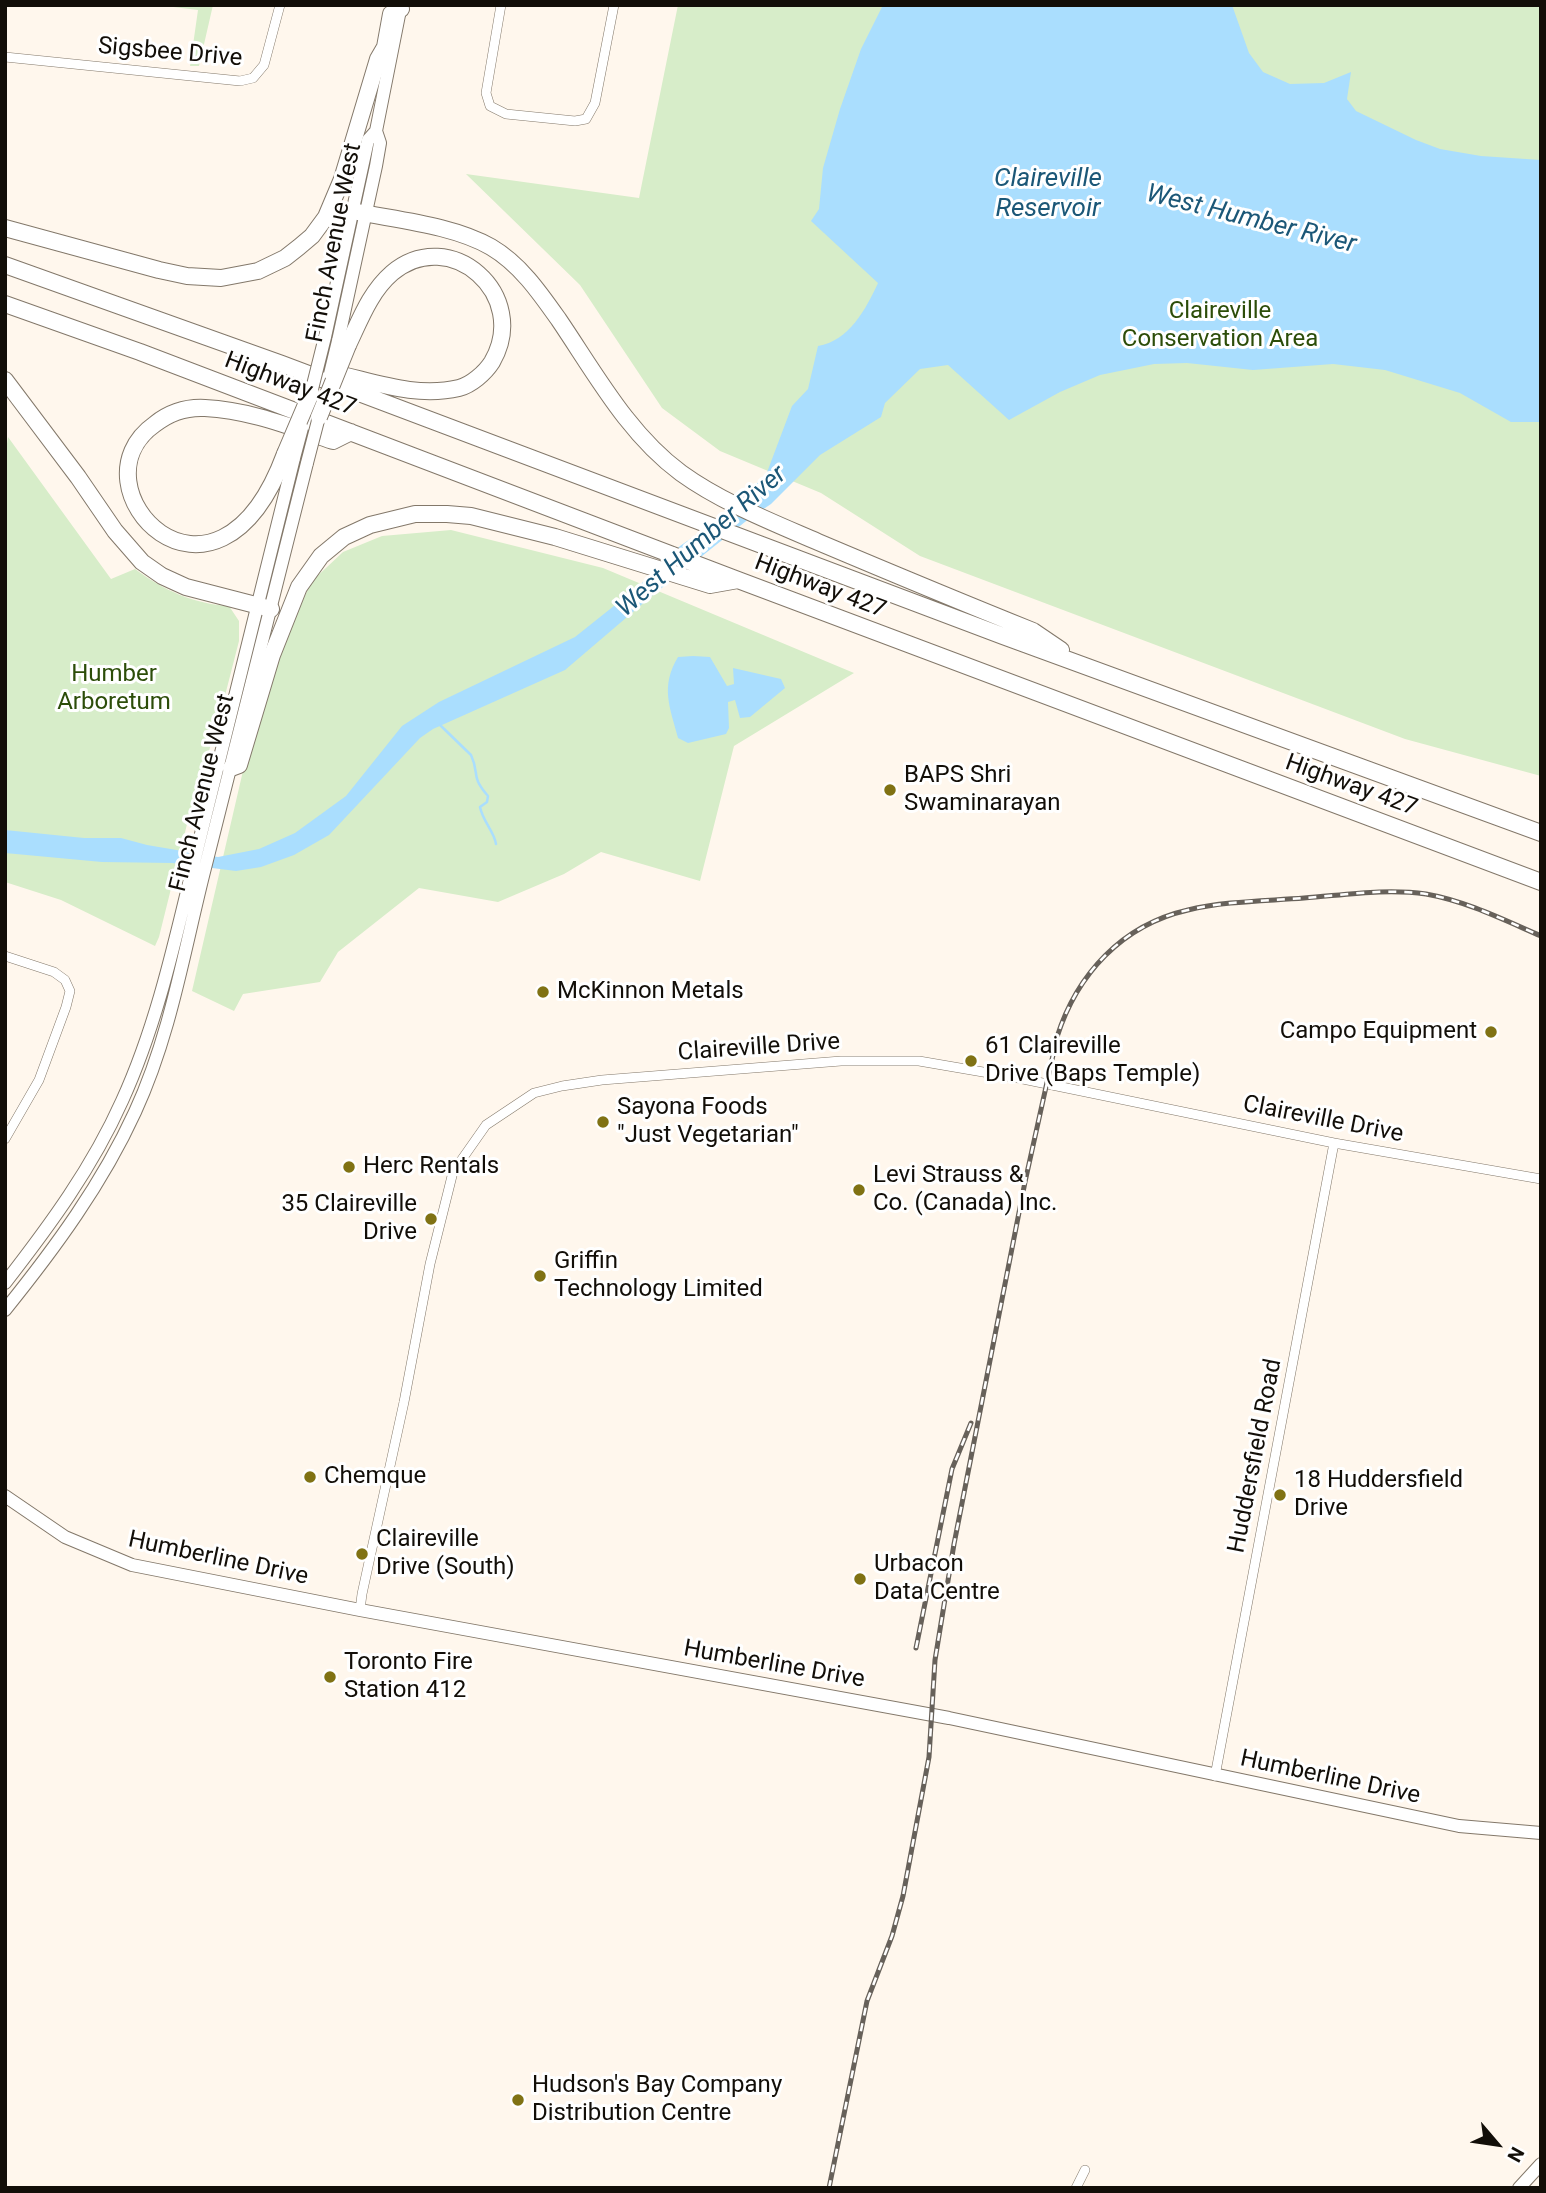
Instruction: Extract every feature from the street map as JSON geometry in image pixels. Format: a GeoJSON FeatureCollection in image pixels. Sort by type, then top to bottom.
{"type":"FeatureCollection","features":[{"type":"Feature","properties":{"kind":"highway"},"geometry":{"type":"LineString","coordinates":[[5,228],[187,276],[221,278],[258,271],[285,258],[312,236],[332,206],[377,59],[385,47],[391,14],[401,7]]}},
{"type":"Feature","properties":{"kind":"highway"},"geometry":{"type":"LineString","coordinates":[[360,213],[475,239],[504,256],[534,285],[623,415],[662,457],[697,483],[786,528],[1033,631],[1080,663]]}},
{"type":"Feature","properties":{"kind":"highway"},"geometry":{"type":"LineString","coordinates":[[282,364],[350,376],[392,388],[426,393],[462,387],[480,376],[489,366],[502,340],[503,319],[496,296],[480,275],[460,262],[446,258],[432,257],[414,261],[393,273],[337,341],[319,417]]}},
{"type":"Feature","properties":{"kind":"highway","name":"Highway 427"},"geometry":{"type":"LineString","coordinates":[[5,265],[282,364],[765,547],[1541,833]]}},
{"type":"Feature","properties":{"kind":"highway","name":"Highway 427"},"geometry":{"type":"LineString","coordinates":[[5,304],[140,352],[1541,882]]}},
{"type":"Feature","properties":{"kind":"highway"},"geometry":{"type":"LineString","coordinates":[[5,380],[78,477],[114,531],[142,562],[162,576],[186,587],[264,607]]}},
{"type":"Feature","properties":{"kind":"highway"},"geometry":{"type":"LineString","coordinates":[[311,393],[290,456],[254,514],[240,527],[216,542],[192,545],[163,536],[141,516],[132,495],[128,475],[136,442],[146,430],[181,410],[204,407],[256,415],[333,440],[351,432]]}},
{"type":"Feature","properties":{"kind":"highway"},"geometry":{"type":"LineString","coordinates":[[231,768],[239,765],[272,655],[299,587],[321,556],[344,537],[369,525],[415,514],[471,516],[512,525],[710,585],[738,580]]}},
{"type":"Feature","properties":{"kind":"main road","name":"Finch Avenue West"},"geometry":{"type":"LineString","coordinates":[[311,393],[337,341],[369,165],[380,143],[376,131],[401,7]]}},
{"type":"Feature","properties":{"kind":"main road","name":"Finch Avenue West"},"geometry":{"type":"LineString","coordinates":[[5,1283],[48,1228],[81,1179],[122,1102],[149,1030],[191,899],[264,607],[319,417]]}},
{"type":"Feature","properties":{"kind":"main road","name":"Finch Avenue West"},"geometry":{"type":"LineString","coordinates":[[211,818],[231,768],[264,607],[290,456]]}},
{"type":"Feature","properties":{"kind":"main road","name":"Finch Avenue West"},"geometry":{"type":"LineString","coordinates":[[5,1310],[88,1199],[136,1111],[155,1065],[171,1014],[191,899]]}},
{"type":"Feature","properties":{"kind":"main road","name":"Humberline Drive"},"geometry":{"type":"LineString","coordinates":[[5,1488],[10,1498],[65,1537],[132,1565],[940,1717],[1459,1826],[1541,1833]]}},
{"type":"Feature","properties":{"kind":"main road"},"geometry":{"type":"LineString","coordinates":[[1519,2188],[1541,2164]]}},
{"type":"Feature","properties":{"kind":"street","name":"Sigsbee Drive"},"geometry":{"type":"LineString","coordinates":[[5,57],[240,81],[253,78],[264,65],[280,5]]}},
{"type":"Feature","properties":{"kind":"street"},"geometry":{"type":"LineString","coordinates":[[501,5],[486,93],[490,106],[506,114],[574,121],[586,119],[595,103],[614,5]]}},
{"type":"Feature","properties":{"kind":"street"},"geometry":{"type":"LineString","coordinates":[[5,956],[54,972],[65,980],[70,991],[39,1080],[5,1139]]}},
{"type":"Feature","properties":{"kind":"street","name":"Claireville Drive"},"geometry":{"type":"LineString","coordinates":[[360,1610],[430,1264],[453,1172],[486,1125],[534,1093],[602,1080],[841,1061],[919,1060],[1334,1143],[1541,1179]]}},
{"type":"Feature","properties":{"kind":"street","name":"Huddersfield Road"},"geometry":{"type":"LineString","coordinates":[[1215,1776],[1334,1143]]}},
{"type":"Feature","properties":{"kind":"street"},"geometry":{"type":"LineString","coordinates":[[1076,2188],[1085,2171]]}},
{"type":"Feature","properties":{"kind":"green space"},"geometry":{"type":"Polygon","coordinates":[[[157,5],[213,5],[199,66],[190,66],[198,10],[157,5]]]}},
{"type":"Feature","properties":{"kind":"green space","name":"Claireville Conservation Area"},"geometry":{"type":"Polygon","coordinates":[[[678,5],[1541,5],[1541,776],[1405,739],[920,556],[821,493],[720,451],[662,408],[580,285],[466,174],[639,198],[678,5]]]}},
{"type":"Feature","properties":{"kind":"green space","name":"Humber Arboretum"},"geometry":{"type":"Polygon","coordinates":[[[8,437],[111,579],[135,569],[179,595],[229,606],[239,621],[239,641],[219,719],[191,808],[155,946],[61,900],[5,882],[5,457],[8,437]]]}},
{"type":"Feature","properties":{"kind":"green space"},"geometry":{"type":"Polygon","coordinates":[[[451,530],[603,568],[854,673],[734,746],[700,881],[601,852],[564,874],[498,902],[419,888],[338,952],[320,982],[243,994],[234,1011],[192,991],[252,732],[278,657],[311,582],[343,552],[382,536],[451,530]]]}},
{"type":"Feature","properties":{"kind":"water","name":"Claireville Reservoir"},"geometry":{"type":"Polygon","coordinates":[[[883,5],[1232,5],[1249,53],[1263,72],[1290,84],[1324,83],[1351,72],[1347,99],[1356,111],[1416,140],[1440,149],[1481,156],[1541,160],[1541,422],[1511,422],[1460,393],[1385,370],[1333,364],[1253,370],[1187,363],[1154,364],[1100,375],[1060,392],[1009,420],[948,365],[920,369],[885,403],[881,417],[820,455],[771,504],[654,594],[565,670],[433,729],[420,738],[329,835],[294,855],[261,867],[236,871],[172,863],[102,862],[5,853],[5,830],[84,838],[121,838],[218,857],[259,849],[295,833],[346,796],[402,726],[439,702],[575,637],[639,586],[680,546],[719,519],[766,475],[792,406],[808,389],[818,346],[839,338],[847,331],[862,313],[878,283],[811,221],[819,209],[823,168],[840,109],[861,49],[883,5]]]}},
{"type":"Feature","properties":{"kind":"water"},"geometry":{"type":"Polygon","coordinates":[[[678,657],[710,657],[727,686],[734,684],[733,668],[781,679],[785,688],[750,717],[740,718],[735,700],[728,702],[729,728],[726,734],[688,743],[678,738],[668,688],[669,678],[678,657]]]}},
{"type":"Feature","properties":{"kind":"waterway"},"geometry":{"type":"LineString","coordinates":[[440,725],[471,755],[477,779],[488,796],[487,802],[480,807],[481,812],[496,844]]}},
{"type":"Feature","properties":{"kind":"railway"},"geometry":{"type":"LineString","coordinates":[[829,2188],[867,2001],[892,1936],[903,1896],[929,1757],[935,1660],[954,1544],[1025,1182],[1057,1037],[1077,993],[1105,956],[1142,927],[1164,917],[1216,905],[1411,892],[1470,906],[1541,936]]}},
{"type":"Feature","properties":{"kind":"railway"},"geometry":{"type":"LineString","coordinates":[[916,1648],[952,1469],[971,1423]]}},
{"type":"Feature","properties":{"kind":"place","name":"BAPS Shri Swaminarayan"},"geometry":{"type":"Point","coordinates":[890,790]}},
{"type":"Feature","properties":{"kind":"place","name":"McKinnon Metals"},"geometry":{"type":"Point","coordinates":[543,992]}},
{"type":"Feature","properties":{"kind":"place","name":"Campo Equipment"},"geometry":{"type":"Point","coordinates":[1491,1032]}},
{"type":"Feature","properties":{"kind":"place","name":"61 Claireville Drive (Baps Temple)"},"geometry":{"type":"Point","coordinates":[971,1061]}},
{"type":"Feature","properties":{"kind":"place","name":"Sayona Foods \"Just Vegetarian\""},"geometry":{"type":"Point","coordinates":[603,1122]}},
{"type":"Feature","properties":{"kind":"place","name":"Herc Rentals"},"geometry":{"type":"Point","coordinates":[349,1167]}},
{"type":"Feature","properties":{"kind":"place","name":"Levi Strauss & Co. (Canada) Inc."},"geometry":{"type":"Point","coordinates":[859,1190]}},
{"type":"Feature","properties":{"kind":"place","name":"35 Claireville Drive"},"geometry":{"type":"Point","coordinates":[431,1219]}},
{"type":"Feature","properties":{"kind":"place","name":"Griffin Technology Limited"},"geometry":{"type":"Point","coordinates":[540,1276]}},
{"type":"Feature","properties":{"kind":"place","name":"Chemque"},"geometry":{"type":"Point","coordinates":[310,1477]}},
{"type":"Feature","properties":{"kind":"place","name":"18 Huddersfield Drive"},"geometry":{"type":"Point","coordinates":[1280,1495]}},
{"type":"Feature","properties":{"kind":"place","name":"Claireville Drive (South)"},"geometry":{"type":"Point","coordinates":[362,1554]}},
{"type":"Feature","properties":{"kind":"place","name":"Urbacon Data Centre"},"geometry":{"type":"Point","coordinates":[860,1579]}},
{"type":"Feature","properties":{"kind":"place","name":"Toronto Fire Station 412"},"geometry":{"type":"Point","coordinates":[330,1677]}},
{"type":"Feature","properties":{"kind":"place","name":"Hudson's Bay Company Distribution Centre"},"geometry":{"type":"Point","coordinates":[518,2100]}},
{"type":"Feature","properties":{"kind":"water label","name":"West Humber River"},"geometry":{"type":"Point","coordinates":[1251,220]}},
{"type":"Feature","properties":{"kind":"water label","name":"West Humber River"},"geometry":{"type":"Point","coordinates":[702,542]}}]}
